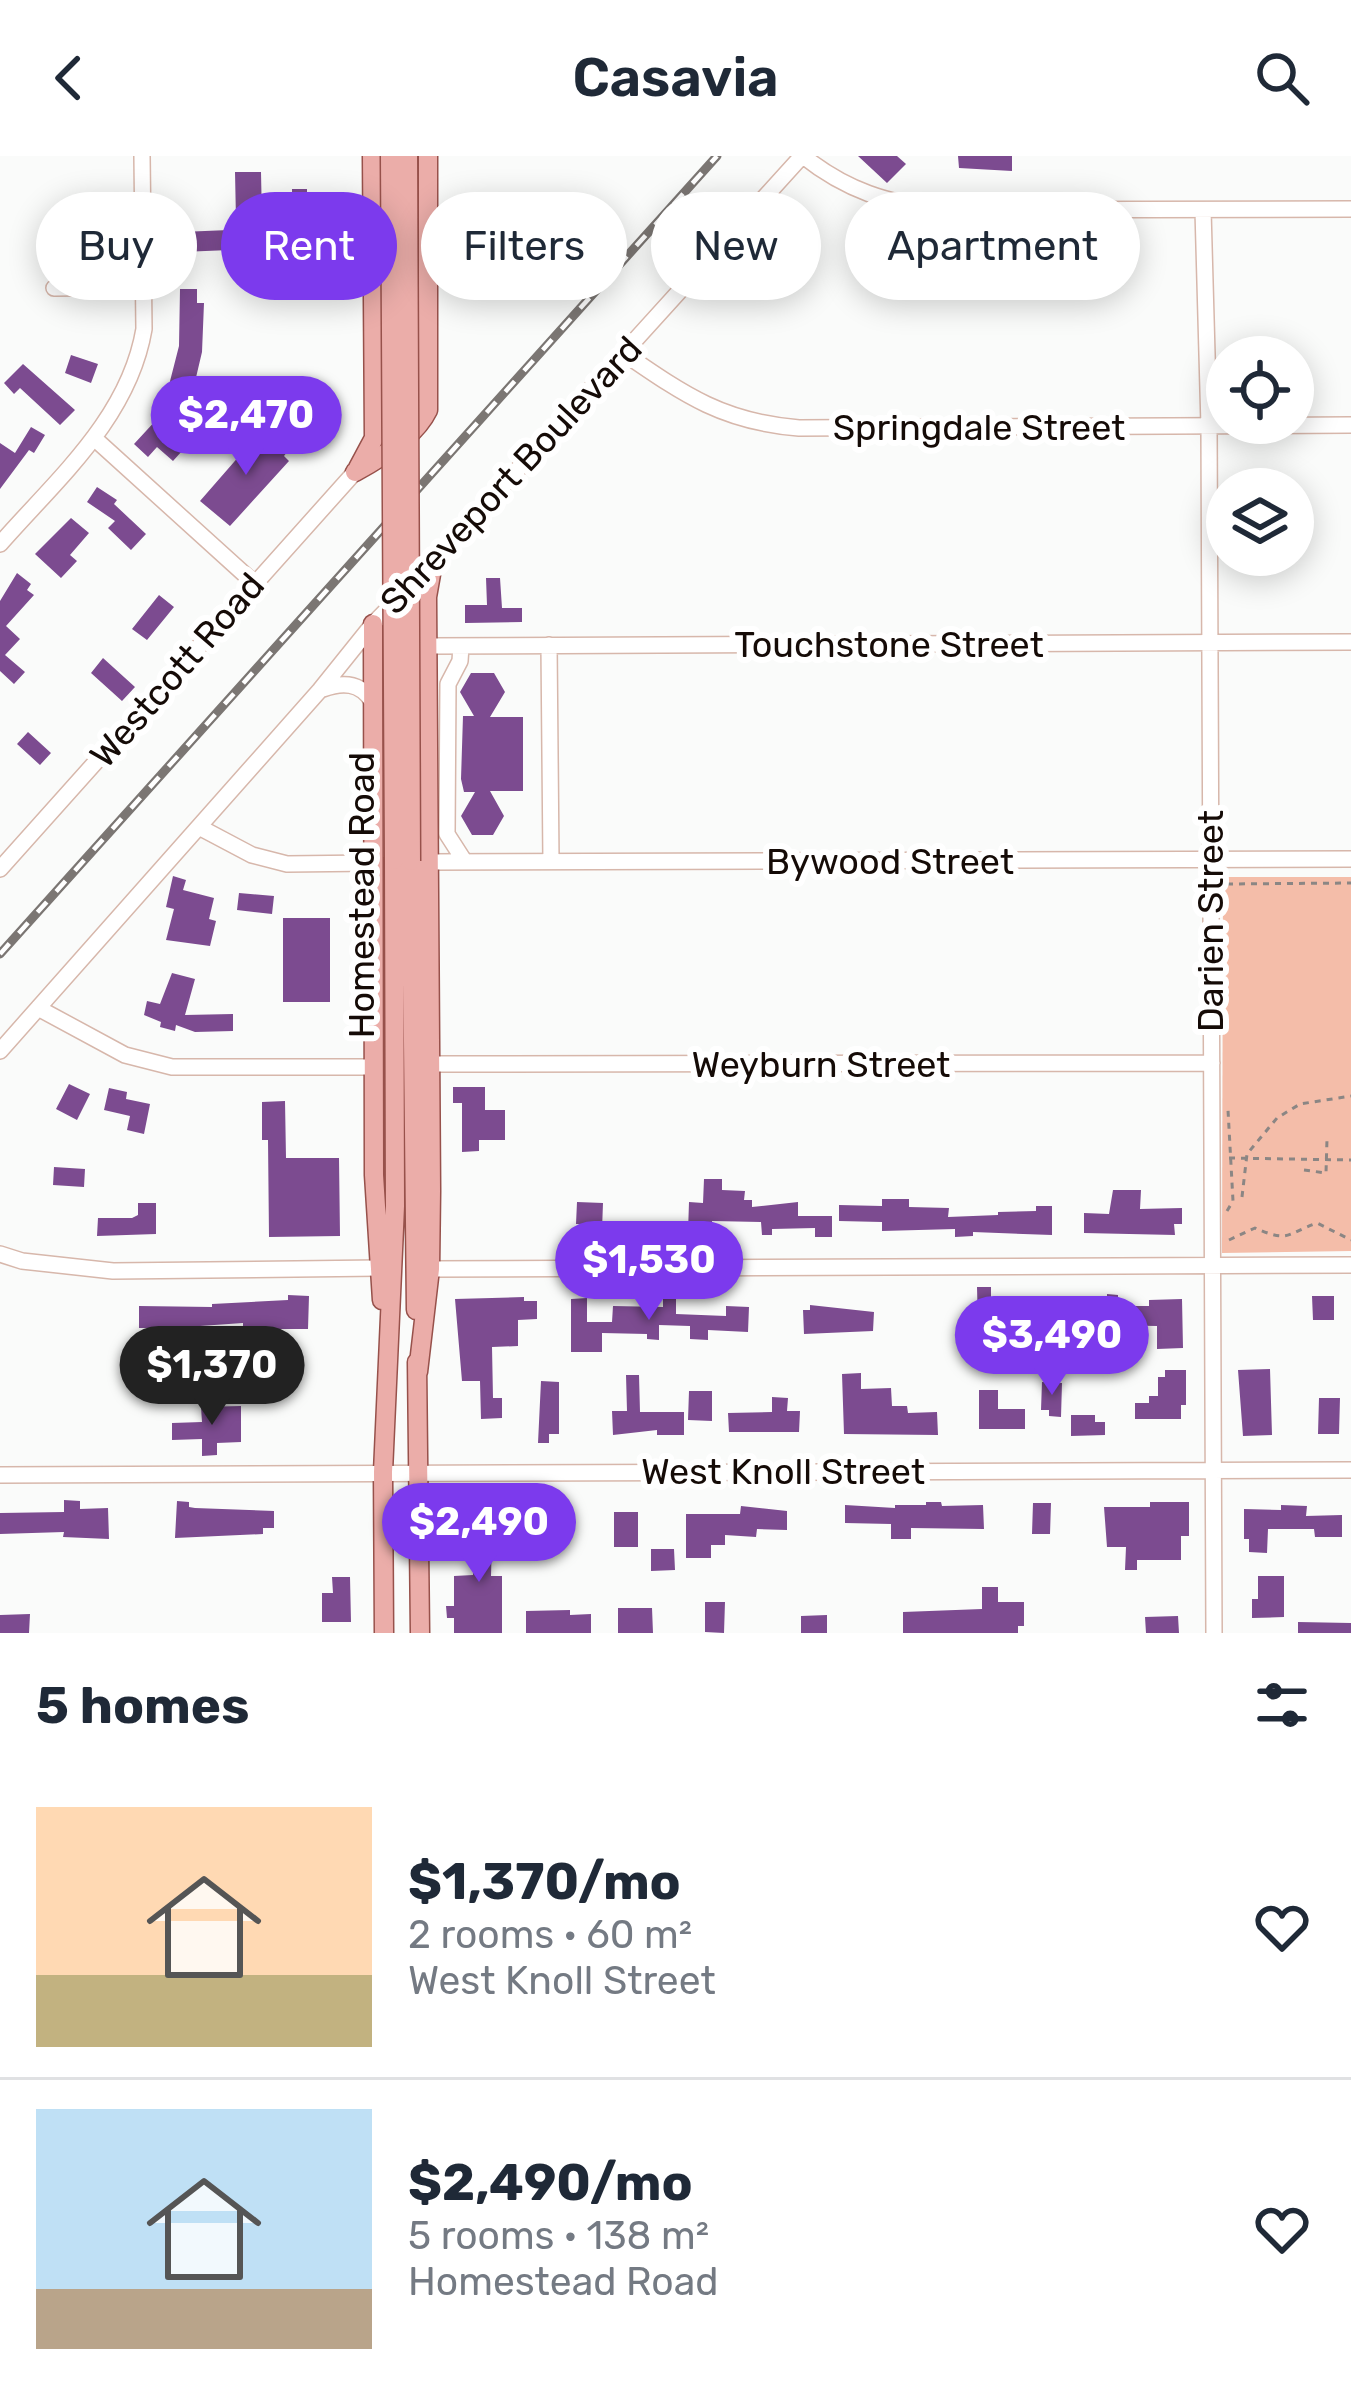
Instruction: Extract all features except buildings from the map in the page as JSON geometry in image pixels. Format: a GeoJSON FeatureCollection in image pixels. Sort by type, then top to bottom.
{"type":"FeatureCollection","features":[{"type":"Feature","properties":{"kind":"main road"},"geometry":{"type":"LineString","coordinates":[[373,156],[380,445]]}},
{"type":"Feature","properties":{"kind":"main road","name":"Homestead Road"},"geometry":{"type":"LineString","coordinates":[[384,1633],[383,1472],[411,862],[390,156]]}},
{"type":"Feature","properties":{"kind":"main road","name":"Homestead Road"},"geometry":{"type":"LineString","coordinates":[[408,156],[420,1633]]}},
{"type":"Feature","properties":{"kind":"main road"},"geometry":{"type":"LineString","coordinates":[[355,472],[380,445],[420,424],[428,410],[428,156]]}},
{"type":"Feature","properties":{"kind":"main road"},"geometry":{"type":"LineString","coordinates":[[418,1372],[430,1270],[431,1064],[411,862],[428,646],[419,591],[433,563]]}},
{"type":"Feature","properties":{"kind":"main road"},"geometry":{"type":"LineString","coordinates":[[373,624],[374,1067],[379,1268],[389,1370]]}},
{"type":"Feature","properties":{"kind":"street"},"geometry":{"type":"LineString","coordinates":[[142,156],[142,192]]}},
{"type":"Feature","properties":{"kind":"street"},"geometry":{"type":"LineString","coordinates":[[802,156],[846,185],[892,204],[943,210],[1351,209]]}},
{"type":"Feature","properties":{"kind":"street","name":"Shreveport Boulevard"},"geometry":{"type":"LineString","coordinates":[[433,563],[802,156]]}},
{"type":"Feature","properties":{"kind":"street","name":"Darien Street"},"geometry":{"type":"LineString","coordinates":[[1203,210],[1207,336]]}},
{"type":"Feature","properties":{"kind":"street"},"geometry":{"type":"LineString","coordinates":[[0,544],[117,406],[140,355],[142,300]]}},
{"type":"Feature","properties":{"kind":"street","name":"Springdale Street"},"geometry":{"type":"LineString","coordinates":[[625,354],[702,404],[755,424],[800,428],[1206,425]]}},
{"type":"Feature","properties":{"kind":"street","name":"Springdale Street"},"geometry":{"type":"LineString","coordinates":[[1314,425],[1351,425]]}},
{"type":"Feature","properties":{"kind":"street"},"geometry":{"type":"LineString","coordinates":[[94,438],[253,582]]}},
{"type":"Feature","properties":{"kind":"street","name":"Darien Street"},"geometry":{"type":"LineString","coordinates":[[1209,444],[1214,1633]]}},
{"type":"Feature","properties":{"kind":"street","name":"Westcott Road"},"geometry":{"type":"LineString","coordinates":[[0,869],[355,472]]}},
{"type":"Feature","properties":{"kind":"street","name":"Shreveport Boulevard"},"geometry":{"type":"LineString","coordinates":[[0,1052],[320,691],[373,624],[419,591]]}},
{"type":"Feature","properties":{"kind":"street","name":"Touchstone Street"},"geometry":{"type":"LineString","coordinates":[[428,646],[1351,643]]}},
{"type":"Feature","properties":{"kind":"street"},"geometry":{"type":"LineString","coordinates":[[549,645],[551,861]]}},
{"type":"Feature","properties":{"kind":"street"},"geometry":{"type":"LineString","coordinates":[[461,646],[460,661],[448,684],[447,834],[465,862]]}},
{"type":"Feature","properties":{"kind":"street"},"geometry":{"type":"LineString","coordinates":[[320,691],[344,683],[361,689],[372,701]]}},
{"type":"Feature","properties":{"kind":"street"},"geometry":{"type":"LineString","coordinates":[[200,827],[252,855],[287,864],[373,863]]}},
{"type":"Feature","properties":{"kind":"street","name":"Bywood Street"},"geometry":{"type":"LineString","coordinates":[[411,862],[1351,859]]}},
{"type":"Feature","properties":{"kind":"street"},"geometry":{"type":"LineString","coordinates":[[38,1008],[125,1055],[172,1067],[374,1067]]}},
{"type":"Feature","properties":{"kind":"street","name":"Weyburn Street"},"geometry":{"type":"LineString","coordinates":[[431,1064],[1212,1063]]}},
{"type":"Feature","properties":{"kind":"street"},"geometry":{"type":"LineString","coordinates":[[0,1255],[22,1262],[113,1271],[379,1268]]}},
{"type":"Feature","properties":{"kind":"street"},"geometry":{"type":"LineString","coordinates":[[430,1270],[1351,1264]]}},
{"type":"Feature","properties":{"kind":"street","name":"West Knoll Street"},"geometry":{"type":"LineString","coordinates":[[0,1475],[1351,1470]]}},
{"type":"Feature","properties":{"kind":"path"},"geometry":{"type":"LineString","coordinates":[[1209,884],[1351,883]]}},
{"type":"Feature","properties":{"kind":"path"},"geometry":{"type":"LineString","coordinates":[[1242,1197],[1246,1158],[1277,1118],[1300,1103],[1351,1096]]}},
{"type":"Feature","properties":{"kind":"path"},"geometry":{"type":"LineString","coordinates":[[1227,1108],[1233,1201],[1227,1211]]}},
{"type":"Feature","properties":{"kind":"path"},"geometry":{"type":"LineString","coordinates":[[1304,1170],[1326,1173],[1327,1139]]}},
{"type":"Feature","properties":{"kind":"path"},"geometry":{"type":"LineString","coordinates":[[1230,1158],[1351,1160]]}},
{"type":"Feature","properties":{"kind":"path"},"geometry":{"type":"LineString","coordinates":[[1258,1158],[1259,1167]]}},
{"type":"Feature","properties":{"kind":"path"},"geometry":{"type":"LineString","coordinates":[[1227,1241],[1255,1228],[1281,1238],[1317,1223],[1351,1240]]}},
{"type":"Feature","properties":{"kind":"shaded area"},"geometry":{"type":"Polygon","coordinates":[[[1223,877],[1351,877],[1351,1251],[1222,1253],[1223,877]]]}},
{"type":"Feature","properties":{"kind":"railway"},"geometry":{"type":"LineString","coordinates":[[0,954],[717,156]]}}]}
